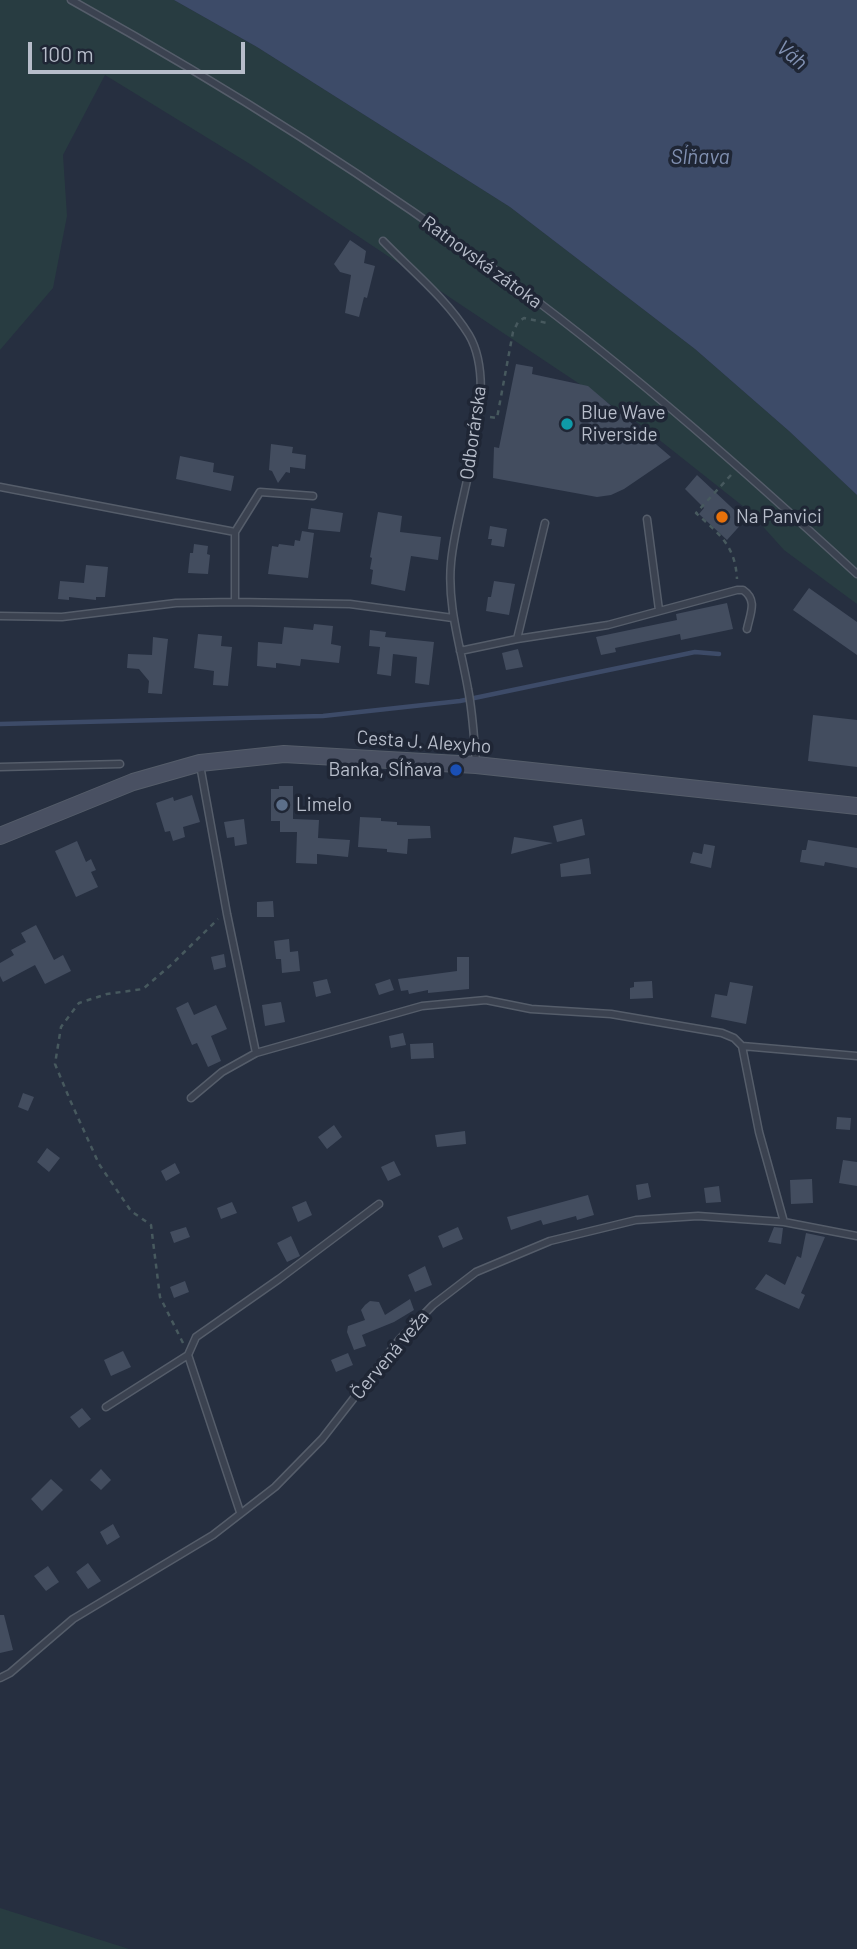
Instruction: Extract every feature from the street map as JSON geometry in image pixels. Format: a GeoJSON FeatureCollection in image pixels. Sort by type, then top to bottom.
{"type":"FeatureCollection","features":[{"type":"Feature","properties":{"kind":"main road","name":"Cesta J. Alexyho"},"geometry":{"type":"LineString","coordinates":[[2,832],[133,782],[200,764],[284,754],[476,765],[857,806]]}},
{"type":"Feature","properties":{"kind":"lane","name":"Ratnovská zátoka"},"geometry":{"type":"LineString","coordinates":[[71,0],[218,84],[345,165],[468,250],[643,385],[738,466],[857,575]]}},
{"type":"Feature","properties":{"kind":"lane","name":"Odborárska"},"geometry":{"type":"LineString","coordinates":[[383,241],[443,302],[470,336],[481,367],[482,396],[451,564],[453,618],[472,713],[476,765]]}},
{"type":"Feature","properties":{"kind":"lane"},"geometry":{"type":"LineString","coordinates":[[0,487],[235,532]]}},
{"type":"Feature","properties":{"kind":"lane"},"geometry":{"type":"LineString","coordinates":[[235,602],[235,532],[260,492],[313,496]]}},
{"type":"Feature","properties":{"kind":"lane"},"geometry":{"type":"LineString","coordinates":[[647,519],[659,610]]}},
{"type":"Feature","properties":{"kind":"lane"},"geometry":{"type":"LineString","coordinates":[[517,639],[545,523]]}},
{"type":"Feature","properties":{"kind":"lane"},"geometry":{"type":"LineString","coordinates":[[460,651],[608,625],[738,590],[743,590],[752,598],[747,629]]}},
{"type":"Feature","properties":{"kind":"lane"},"geometry":{"type":"LineString","coordinates":[[0,615],[62,617],[176,603],[235,602],[350,604],[453,618]]}},
{"type":"Feature","properties":{"kind":"lane"},"geometry":{"type":"LineString","coordinates":[[0,767],[120,764]]}},
{"type":"Feature","properties":{"kind":"lane"},"geometry":{"type":"LineString","coordinates":[[200,764],[256,1053]]}},
{"type":"Feature","properties":{"kind":"lane"},"geometry":{"type":"LineString","coordinates":[[191,1098],[222,1072],[256,1053],[422,1006],[486,1000],[531,1009],[611,1014],[722,1033],[742,1046],[760,1132],[784,1222]]}},
{"type":"Feature","properties":{"kind":"lane"},"geometry":{"type":"LineString","coordinates":[[742,1046],[857,1056]]}},
{"type":"Feature","properties":{"kind":"lane"},"geometry":{"type":"LineString","coordinates":[[106,1407],[188,1354],[196,1337],[379,1204]]}},
{"type":"Feature","properties":{"kind":"lane","name":"Červená veža"},"geometry":{"type":"LineString","coordinates":[[0,1678],[10,1673],[73,1619],[213,1535],[275,1487],[322,1439],[399,1340],[433,1305],[476,1272],[551,1241],[636,1220],[698,1216],[784,1222],[857,1236]]}},
{"type":"Feature","properties":{"kind":"lane"},"geometry":{"type":"LineString","coordinates":[[188,1354],[240,1512]]}},
{"type":"Feature","properties":{"kind":"path"},"geometry":{"type":"LineString","coordinates":[[479,415],[496,418],[513,332],[518,322],[524,318],[571,328]]}},
{"type":"Feature","properties":{"kind":"path"},"geometry":{"type":"LineString","coordinates":[[738,466],[696,513],[726,542],[736,561],[738,590]]}},
{"type":"Feature","properties":{"kind":"path"},"geometry":{"type":"LineString","coordinates":[[188,1354],[160,1297],[151,1226],[131,1211],[99,1164],[55,1065],[61,1027],[79,1003],[107,994],[143,989],[216,920],[227,914]]}},
{"type":"Feature","properties":{"kind":"green space"},"geometry":{"type":"Polygon","coordinates":[[[0,0],[174,0],[257,47],[510,207],[695,349],[857,495],[857,604],[784,550],[749,511],[638,423],[250,164],[105,75],[63,155],[67,216],[53,288],[0,350],[0,0]]]}},
{"type":"Feature","properties":{"kind":"green space"},"geometry":{"type":"Polygon","coordinates":[[[0,1908],[129,1949],[0,1949],[0,1908]]]}},
{"type":"Feature","properties":{"kind":"water","name":"Sĺňava"},"geometry":{"type":"Polygon","coordinates":[[[174,0],[857,0],[857,495],[695,349],[510,207],[257,47],[174,0]]]}},
{"type":"Feature","properties":{"kind":"building"},"geometry":{"type":"Polygon","coordinates":[[[350,240],[366,251],[364,263],[375,266],[359,317],[345,313],[351,275],[340,272],[334,264],[350,240]]]}},
{"type":"Feature","properties":{"kind":"building","name":"Blue Wave Riverside"},"geometry":{"type":"Polygon","coordinates":[[[516,364],[533,367],[532,374],[588,386],[671,457],[624,489],[597,497],[493,478],[494,447],[499,448],[516,364]]]}},
{"type":"Feature","properties":{"kind":"building"},"geometry":{"type":"Polygon","coordinates":[[[271,444],[293,447],[292,453],[306,455],[305,469],[290,467],[290,473],[286,472],[278,483],[269,470],[271,444]]]}},
{"type":"Feature","properties":{"kind":"building"},"geometry":{"type":"Polygon","coordinates":[[[180,456],[214,463],[213,472],[234,476],[231,491],[176,479],[180,456]]]}},
{"type":"Feature","properties":{"kind":"building","name":"Na Panvici"},"geometry":{"type":"Polygon","coordinates":[[[697,475],[745,520],[727,540],[699,514],[704,508],[685,489],[697,475]]]}},
{"type":"Feature","properties":{"kind":"building"},"geometry":{"type":"Polygon","coordinates":[[[311,508],[343,513],[340,532],[308,529],[311,508]]]}},
{"type":"Feature","properties":{"kind":"building"},"geometry":{"type":"Polygon","coordinates":[[[378,512],[402,516],[400,532],[441,537],[438,560],[411,556],[405,591],[371,584],[373,570],[370,569],[370,557],[378,512]]]}},
{"type":"Feature","properties":{"kind":"building"},"geometry":{"type":"Polygon","coordinates":[[[490,526],[507,529],[504,547],[491,545],[492,539],[488,539],[490,526]]]}},
{"type":"Feature","properties":{"kind":"building"},"geometry":{"type":"Polygon","coordinates":[[[302,531],[314,533],[308,578],[268,574],[272,546],[294,546],[295,540],[300,541],[302,531]]]}},
{"type":"Feature","properties":{"kind":"building"},"geometry":{"type":"Polygon","coordinates":[[[194,544],[208,546],[208,574],[188,573],[194,544]]]}},
{"type":"Feature","properties":{"kind":"building"},"geometry":{"type":"Polygon","coordinates":[[[86,565],[108,567],[105,597],[96,597],[96,600],[69,597],[69,600],[58,599],[60,581],[84,583],[86,565]]]}},
{"type":"Feature","properties":{"kind":"building"},"geometry":{"type":"Polygon","coordinates":[[[494,581],[515,584],[509,615],[486,611],[494,581]]]}},
{"type":"Feature","properties":{"kind":"building"},"geometry":{"type":"Polygon","coordinates":[[[809,588],[857,622],[857,655],[793,610],[809,588]]]}},
{"type":"Feature","properties":{"kind":"building"},"geometry":{"type":"Polygon","coordinates":[[[727,603],[733,629],[681,640],[680,634],[615,648],[616,652],[601,655],[596,637],[677,620],[676,614],[727,603]]]}},
{"type":"Feature","properties":{"kind":"building"},"geometry":{"type":"Polygon","coordinates":[[[314,624],[333,626],[331,644],[341,646],[339,663],[301,659],[300,666],[276,663],[276,668],[257,666],[258,642],[282,644],[284,627],[313,630],[314,624]]]}},
{"type":"Feature","properties":{"kind":"building"},"geometry":{"type":"Polygon","coordinates":[[[370,630],[386,632],[385,637],[434,642],[429,685],[415,683],[417,657],[393,654],[391,676],[377,674],[380,647],[369,646],[370,630]]]}},
{"type":"Feature","properties":{"kind":"building"},"geometry":{"type":"Polygon","coordinates":[[[198,634],[222,636],[221,646],[232,647],[228,686],[213,685],[214,671],[194,668],[198,634]]]}},
{"type":"Feature","properties":{"kind":"building"},"geometry":{"type":"Polygon","coordinates":[[[153,637],[168,639],[162,694],[148,693],[149,681],[139,669],[127,668],[128,654],[152,655],[153,637]]]}},
{"type":"Feature","properties":{"kind":"building"},"geometry":{"type":"Polygon","coordinates":[[[518,649],[523,667],[506,670],[502,653],[518,649]]]}},
{"type":"Feature","properties":{"kind":"building"},"geometry":{"type":"Polygon","coordinates":[[[813,715],[857,720],[857,767],[808,761],[813,715]]]}},
{"type":"Feature","properties":{"kind":"building"},"geometry":{"type":"Polygon","coordinates":[[[279,786],[293,786],[293,819],[319,820],[318,838],[350,840],[348,857],[317,854],[317,864],[296,863],[297,832],[280,832],[280,821],[271,821],[271,789],[279,789],[279,786]]]}},
{"type":"Feature","properties":{"kind":"building"},"geometry":{"type":"Polygon","coordinates":[[[192,795],[200,822],[183,827],[185,837],[173,841],[170,831],[165,832],[156,803],[173,797],[174,801],[192,795]]]}},
{"type":"Feature","properties":{"kind":"building"},"geometry":{"type":"Polygon","coordinates":[[[360,817],[381,818],[381,821],[397,822],[397,825],[430,826],[431,838],[408,839],[407,854],[387,852],[387,849],[358,847],[360,817]]]}},
{"type":"Feature","properties":{"kind":"building"},"geometry":{"type":"Polygon","coordinates":[[[244,819],[247,844],[235,846],[234,837],[227,838],[224,822],[244,819]]]}},
{"type":"Feature","properties":{"kind":"building"},"geometry":{"type":"Polygon","coordinates":[[[582,819],[585,835],[557,842],[553,826],[582,819]]]}},
{"type":"Feature","properties":{"kind":"building"},"geometry":{"type":"Polygon","coordinates":[[[514,837],[553,843],[511,854],[514,837]]]}},
{"type":"Feature","properties":{"kind":"building"},"geometry":{"type":"Polygon","coordinates":[[[808,840],[857,848],[857,868],[825,862],[824,866],[800,862],[802,850],[806,850],[808,840]]]}},
{"type":"Feature","properties":{"kind":"building"},"geometry":{"type":"Polygon","coordinates":[[[77,841],[86,862],[91,859],[96,870],[91,872],[98,887],[76,897],[55,851],[77,841]]]}},
{"type":"Feature","properties":{"kind":"building"},"geometry":{"type":"Polygon","coordinates":[[[704,844],[715,846],[711,868],[690,863],[693,852],[702,854],[704,844]]]}},
{"type":"Feature","properties":{"kind":"building"},"geometry":{"type":"Polygon","coordinates":[[[589,858],[591,874],[561,877],[560,864],[589,858]]]}},
{"type":"Feature","properties":{"kind":"building"},"geometry":{"type":"Polygon","coordinates":[[[273,901],[274,917],[257,917],[257,902],[273,901]]]}},
{"type":"Feature","properties":{"kind":"building"},"geometry":{"type":"Polygon","coordinates":[[[36,925],[54,960],[63,955],[71,971],[45,984],[35,965],[3,982],[0,963],[14,955],[11,950],[26,942],[21,933],[36,925]]]}},
{"type":"Feature","properties":{"kind":"building"},"geometry":{"type":"Polygon","coordinates":[[[289,939],[290,952],[298,951],[300,971],[282,973],[281,959],[276,959],[274,941],[289,939]]]}},
{"type":"Feature","properties":{"kind":"building"},"geometry":{"type":"Polygon","coordinates":[[[224,954],[226,967],[214,970],[211,957],[224,954]]]}},
{"type":"Feature","properties":{"kind":"building"},"geometry":{"type":"Polygon","coordinates":[[[457,957],[469,957],[469,989],[428,993],[428,990],[409,994],[408,990],[401,991],[398,979],[457,971],[457,957]]]}},
{"type":"Feature","properties":{"kind":"building"},"geometry":{"type":"Polygon","coordinates":[[[327,979],[331,993],[316,997],[313,982],[327,979]]]}},
{"type":"Feature","properties":{"kind":"building"},"geometry":{"type":"Polygon","coordinates":[[[390,979],[394,990],[379,995],[375,984],[390,979]]]}},
{"type":"Feature","properties":{"kind":"building"},"geometry":{"type":"Polygon","coordinates":[[[652,981],[653,998],[630,999],[630,988],[634,987],[634,982],[652,981]]]}},
{"type":"Feature","properties":{"kind":"building"},"geometry":{"type":"Polygon","coordinates":[[[730,982],[753,986],[746,1024],[711,1017],[715,994],[727,996],[730,982]]]}},
{"type":"Feature","properties":{"kind":"building"},"geometry":{"type":"Polygon","coordinates":[[[188,1002],[194,1015],[216,1005],[227,1029],[211,1036],[221,1061],[208,1067],[197,1043],[192,1045],[176,1008],[188,1002]]]}},
{"type":"Feature","properties":{"kind":"building"},"geometry":{"type":"Polygon","coordinates":[[[281,1002],[285,1022],[265,1026],[262,1005],[281,1002]]]}},
{"type":"Feature","properties":{"kind":"building"},"geometry":{"type":"Polygon","coordinates":[[[403,1033],[406,1045],[391,1048],[389,1036],[403,1033]]]}},
{"type":"Feature","properties":{"kind":"building"},"geometry":{"type":"Polygon","coordinates":[[[433,1043],[434,1058],[411,1059],[410,1044],[433,1043]]]}},
{"type":"Feature","properties":{"kind":"building"},"geometry":{"type":"Polygon","coordinates":[[[23,1093],[34,1097],[28,1111],[18,1107],[23,1093]]]}},
{"type":"Feature","properties":{"kind":"building"},"geometry":{"type":"Polygon","coordinates":[[[837,1117],[851,1118],[850,1130],[836,1129],[837,1117]]]}},
{"type":"Feature","properties":{"kind":"building"},"geometry":{"type":"Polygon","coordinates":[[[334,1125],[342,1137],[327,1149],[318,1137],[334,1125]]]}},
{"type":"Feature","properties":{"kind":"building"},"geometry":{"type":"Polygon","coordinates":[[[465,1131],[466,1144],[437,1147],[435,1135],[465,1131]]]}},
{"type":"Feature","properties":{"kind":"building"},"geometry":{"type":"Polygon","coordinates":[[[47,1148],[60,1158],[49,1172],[37,1162],[47,1148]]]}},
{"type":"Feature","properties":{"kind":"building"},"geometry":{"type":"Polygon","coordinates":[[[843,1160],[857,1162],[857,1186],[839,1183],[843,1160]]]}},
{"type":"Feature","properties":{"kind":"building"},"geometry":{"type":"Polygon","coordinates":[[[394,1161],[401,1175],[388,1181],[381,1167],[394,1161]]]}},
{"type":"Feature","properties":{"kind":"building"},"geometry":{"type":"Polygon","coordinates":[[[175,1163],[180,1173],[166,1181],[161,1171],[175,1163]]]}},
{"type":"Feature","properties":{"kind":"building"},"geometry":{"type":"Polygon","coordinates":[[[812,1179],[813,1203],[791,1204],[790,1180],[812,1179]]]}},
{"type":"Feature","properties":{"kind":"building"},"geometry":{"type":"Polygon","coordinates":[[[648,1183],[651,1197],[638,1200],[636,1185],[648,1183]]]}},
{"type":"Feature","properties":{"kind":"building"},"geometry":{"type":"Polygon","coordinates":[[[719,1186],[721,1202],[706,1203],[704,1188],[719,1186]]]}},
{"type":"Feature","properties":{"kind":"building"},"geometry":{"type":"Polygon","coordinates":[[[588,1195],[594,1215],[577,1220],[576,1216],[543,1225],[541,1220],[511,1230],[507,1217],[588,1195]]]}},
{"type":"Feature","properties":{"kind":"building"},"geometry":{"type":"Polygon","coordinates":[[[306,1201],[312,1215],[298,1222],[292,1207],[306,1201]]]}},
{"type":"Feature","properties":{"kind":"building"},"geometry":{"type":"Polygon","coordinates":[[[232,1202],[237,1213],[221,1219],[217,1208],[232,1202]]]}},
{"type":"Feature","properties":{"kind":"building"},"geometry":{"type":"Polygon","coordinates":[[[186,1227],[190,1237],[174,1243],[170,1232],[186,1227]]]}},
{"type":"Feature","properties":{"kind":"building"},"geometry":{"type":"Polygon","coordinates":[[[458,1227],[463,1239],[443,1248],[438,1236],[458,1227]]]}},
{"type":"Feature","properties":{"kind":"building"},"geometry":{"type":"Polygon","coordinates":[[[774,1227],[783,1228],[781,1244],[768,1242],[774,1227]]]}},
{"type":"Feature","properties":{"kind":"building"},"geometry":{"type":"Polygon","coordinates":[[[806,1233],[825,1237],[801,1293],[805,1295],[799,1309],[755,1289],[766,1274],[785,1285],[797,1256],[801,1258],[806,1233]]]}},
{"type":"Feature","properties":{"kind":"building"},"geometry":{"type":"Polygon","coordinates":[[[291,1236],[300,1256],[287,1262],[277,1243],[291,1236]]]}},
{"type":"Feature","properties":{"kind":"building"},"geometry":{"type":"Polygon","coordinates":[[[425,1266],[432,1285],[415,1292],[408,1275],[425,1266]]]}},
{"type":"Feature","properties":{"kind":"building"},"geometry":{"type":"Polygon","coordinates":[[[185,1281],[189,1292],[174,1298],[170,1287],[185,1281]]]}},
{"type":"Feature","properties":{"kind":"building"},"geometry":{"type":"Polygon","coordinates":[[[410,1299],[414,1310],[394,1322],[362,1335],[366,1346],[354,1350],[347,1332],[348,1326],[365,1320],[361,1310],[365,1305],[370,1301],[379,1302],[385,1315],[410,1299]]]}},
{"type":"Feature","properties":{"kind":"building"},"geometry":{"type":"Polygon","coordinates":[[[123,1351],[131,1367],[111,1376],[104,1360],[123,1351]]]}},
{"type":"Feature","properties":{"kind":"building"},"geometry":{"type":"Polygon","coordinates":[[[348,1353],[353,1365],[336,1372],[331,1360],[348,1353]]]}},
{"type":"Feature","properties":{"kind":"building"},"geometry":{"type":"Polygon","coordinates":[[[82,1408],[91,1419],[79,1428],[70,1417],[82,1408]]]}},
{"type":"Feature","properties":{"kind":"building"},"geometry":{"type":"Polygon","coordinates":[[[101,1469],[111,1480],[101,1490],[90,1480],[101,1469]]]}},
{"type":"Feature","properties":{"kind":"building"},"geometry":{"type":"Polygon","coordinates":[[[51,1479],[63,1490],[42,1511],[31,1499],[51,1479]]]}},
{"type":"Feature","properties":{"kind":"building"},"geometry":{"type":"Polygon","coordinates":[[[113,1524],[120,1537],[107,1545],[100,1532],[113,1524]]]}},
{"type":"Feature","properties":{"kind":"building"},"geometry":{"type":"Polygon","coordinates":[[[88,1563],[101,1581],[88,1589],[76,1572],[88,1563]]]}},
{"type":"Feature","properties":{"kind":"building"},"geometry":{"type":"Polygon","coordinates":[[[48,1566],[59,1582],[46,1591],[34,1576],[48,1566]]]}},
{"type":"Feature","properties":{"kind":"building"},"geometry":{"type":"Polygon","coordinates":[[[0,1615],[4,1615],[13,1650],[0,1653],[0,1615]]]}},
{"type":"Feature","properties":{"kind":"waterway"},"geometry":{"type":"LineString","coordinates":[[0,724],[323,716],[460,701],[695,652],[719,654]]}},
{"type":"Feature","properties":{"kind":"place","name":"Blue Wave Riverside"},"geometry":{"type":"Point","coordinates":[567,424]}},
{"type":"Feature","properties":{"kind":"place","name":"Na Panvici"},"geometry":{"type":"Point","coordinates":[722,517]}},
{"type":"Feature","properties":{"kind":"place","name":"Banka, Sĺňava"},"geometry":{"type":"Point","coordinates":[456,770]}},
{"type":"Feature","properties":{"kind":"place","name":"Limelo"},"geometry":{"type":"Point","coordinates":[282,805]}},
{"type":"Feature","properties":{"kind":"water label","name":"Váh"},"geometry":{"type":"Point","coordinates":[792,55]}}]}
